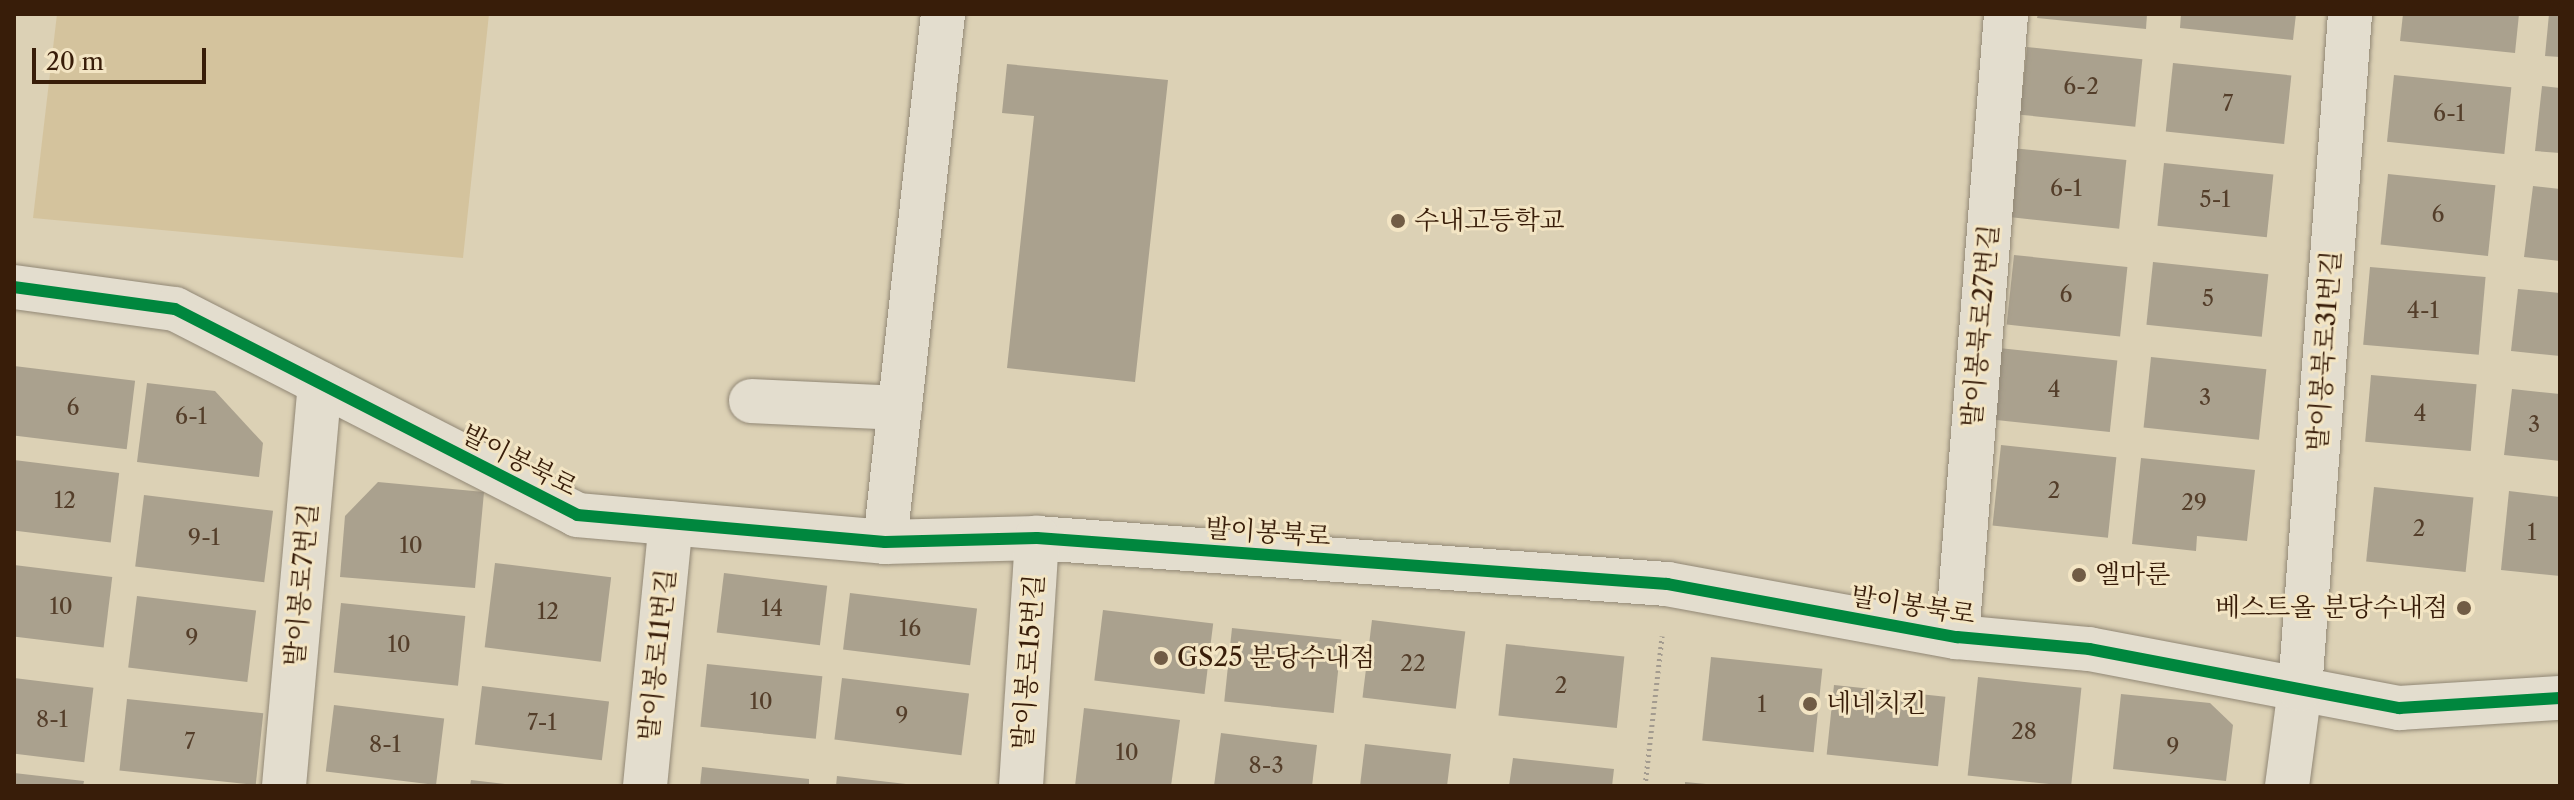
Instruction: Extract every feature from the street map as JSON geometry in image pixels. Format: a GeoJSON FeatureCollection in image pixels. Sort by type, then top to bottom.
{"type":"FeatureCollection","features":[{"type":"Feature","properties":{"kind":"street"},"geometry":{"type":"LineString","coordinates":[[885,542],[943,14]]}},
{"type":"Feature","properties":{"kind":"street","name":"발이봉북로27번길"},"geometry":{"type":"LineString","coordinates":[[1957,637],[2006,14]]}},
{"type":"Feature","properties":{"kind":"street","name":"발이봉북로31번길"},"geometry":{"type":"LineString","coordinates":[[2287,786],[2300,689],[2350,14]]}},
{"type":"Feature","properties":{"kind":"street","name":"발이봉북로"},"geometry":{"type":"LineString","coordinates":[[14,287],[175,309],[577,515],[885,542],[1037,538],[1667,584],[1957,637],[2089,649],[2399,708],[2560,698]]}},
{"type":"Feature","properties":{"kind":"street","name":"발이봉로7번길"},"geometry":{"type":"LineString","coordinates":[[284,786],[320,384]]}},
{"type":"Feature","properties":{"kind":"street"},"geometry":{"type":"LineString","coordinates":[[751,401],[900,408]]}},
{"type":"Feature","properties":{"kind":"street","name":"발이봉로11번길"},"geometry":{"type":"LineString","coordinates":[[645,786],[671,523]]}},
{"type":"Feature","properties":{"kind":"street","name":"발이봉로15번길"},"geometry":{"type":"LineString","coordinates":[[1021,786],[1037,538]]}},
{"type":"Feature","properties":{"kind":"path"},"geometry":{"type":"LineString","coordinates":[[1645,786],[1667,584]]}},
{"type":"Feature","properties":{"kind":"shaded area"},"geometry":{"type":"Polygon","coordinates":[[[57,14],[489,14],[463,258],[33,218],[57,14]]]}},
{"type":"Feature","properties":{"kind":"building"},"geometry":{"type":"Polygon","coordinates":[[[2038,14],[2147,14],[2146,29],[2037,18],[2038,14]]]}},
{"type":"Feature","properties":{"kind":"building"},"geometry":{"type":"Polygon","coordinates":[[[2181,14],[2296,14],[2293,40],[2180,28],[2181,14]]]}},
{"type":"Feature","properties":{"kind":"building"},"geometry":{"type":"Polygon","coordinates":[[[2403,14],[2519,14],[2515,53],[2400,41],[2403,14]]]}},
{"type":"Feature","properties":{"kind":"building"},"geometry":{"type":"Polygon","coordinates":[[[2549,14],[2560,14],[2560,57],[2545,56],[2549,14]]]}},
{"type":"Feature","properties":{"kind":"building"},"geometry":{"type":"Polygon","coordinates":[[[2027,47],[2142,59],[2135,127],[2020,115],[2027,47]]]}},
{"type":"Feature","properties":{"kind":"building"},"geometry":{"type":"Polygon","coordinates":[[[2173,63],[2291,75],[2284,144],[2166,132],[2173,63]]]}},
{"type":"Feature","properties":{"kind":"building"},"geometry":{"type":"Polygon","coordinates":[[[1007,64],[1168,80],[1135,382],[1007,368],[1034,116],[1002,113],[1007,64]]]}},
{"type":"Feature","properties":{"kind":"building"},"geometry":{"type":"Polygon","coordinates":[[[2394,75],[2511,87],[2504,154],[2387,142],[2394,75]]]}},
{"type":"Feature","properties":{"kind":"building"},"geometry":{"type":"Polygon","coordinates":[[[2542,86],[2560,88],[2560,153],[2535,151],[2542,86]]]}},
{"type":"Feature","properties":{"kind":"building"},"geometry":{"type":"Polygon","coordinates":[[[2012,148],[2126,160],[2119,229],[2005,217],[2012,148]]]}},
{"type":"Feature","properties":{"kind":"building"},"geometry":{"type":"Polygon","coordinates":[[[2164,163],[2273,174],[2267,237],[2157,226],[2164,163]]]}},
{"type":"Feature","properties":{"kind":"building"},"geometry":{"type":"Polygon","coordinates":[[[2388,174],[2495,185],[2488,256],[2381,245],[2388,174]]]}},
{"type":"Feature","properties":{"kind":"building"},"geometry":{"type":"Polygon","coordinates":[[[2533,186],[2560,189],[2560,261],[2524,257],[2533,186]]]}},
{"type":"Feature","properties":{"kind":"building"},"geometry":{"type":"Polygon","coordinates":[[[2014,255],[2127,267],[2120,337],[2007,325],[2014,255]]]}},
{"type":"Feature","properties":{"kind":"building"},"geometry":{"type":"Polygon","coordinates":[[[2153,262],[2268,274],[2262,337],[2146,325],[2153,262]]]}},
{"type":"Feature","properties":{"kind":"building"},"geometry":{"type":"Polygon","coordinates":[[[2370,267],[2486,277],[2479,355],[2363,345],[2370,267]]]}},
{"type":"Feature","properties":{"kind":"building"},"geometry":{"type":"Polygon","coordinates":[[[2518,289],[2560,293],[2560,356],[2511,351],[2518,289]]]}},
{"type":"Feature","properties":{"kind":"building"},"geometry":{"type":"Polygon","coordinates":[[[1999,348],[2117,360],[2110,432],[1991,420],[1999,348]]]}},
{"type":"Feature","properties":{"kind":"building"},"geometry":{"type":"Polygon","coordinates":[[[2151,357],[2266,369],[2259,440],[2144,428],[2151,357]]]}},
{"type":"Feature","properties":{"kind":"building"},"geometry":{"type":"Polygon","coordinates":[[[14,366],[135,381],[127,449],[14,436],[14,366]]]}},
{"type":"Feature","properties":{"kind":"building"},"geometry":{"type":"Polygon","coordinates":[[[2371,375],[2477,384],[2471,451],[2365,442],[2371,375]]]}},
{"type":"Feature","properties":{"kind":"building"},"geometry":{"type":"Polygon","coordinates":[[[147,383],[215,391],[263,443],[259,477],[137,462],[147,383]]]}},
{"type":"Feature","properties":{"kind":"building"},"geometry":{"type":"Polygon","coordinates":[[[2512,389],[2560,394],[2560,461],[2504,455],[2512,389]]]}},
{"type":"Feature","properties":{"kind":"building"},"geometry":{"type":"Polygon","coordinates":[[[2001,445],[2116,457],[2108,538],[1993,526],[2001,445]]]}},
{"type":"Feature","properties":{"kind":"building"},"geometry":{"type":"Polygon","coordinates":[[[2141,458],[2255,470],[2247,541],[2197,536],[2196,551],[2132,544],[2141,458]]]}},
{"type":"Feature","properties":{"kind":"building"},"geometry":{"type":"Polygon","coordinates":[[[14,460],[119,473],[111,542],[14,531],[14,460]]]}},
{"type":"Feature","properties":{"kind":"building"},"geometry":{"type":"Polygon","coordinates":[[[378,482],[484,492],[475,588],[340,577],[345,516],[378,482]]]}},
{"type":"Feature","properties":{"kind":"building"},"geometry":{"type":"Polygon","coordinates":[[[2374,487],[2473,497],[2466,572],[2366,562],[2374,487]]]}},
{"type":"Feature","properties":{"kind":"building"},"geometry":{"type":"Polygon","coordinates":[[[2509,491],[2560,497],[2560,576],[2501,570],[2509,491]]]}},
{"type":"Feature","properties":{"kind":"building"},"geometry":{"type":"Polygon","coordinates":[[[144,495],[273,511],[264,582],[135,566],[144,495]]]}},
{"type":"Feature","properties":{"kind":"building"},"geometry":{"type":"Polygon","coordinates":[[[495,563],[611,577],[601,662],[485,647],[495,563]]]}},
{"type":"Feature","properties":{"kind":"building"},"geometry":{"type":"Polygon","coordinates":[[[14,565],[112,577],[104,648],[14,637],[14,565]]]}},
{"type":"Feature","properties":{"kind":"building"},"geometry":{"type":"Polygon","coordinates":[[[724,573],[827,586],[820,645],[717,633],[724,573]]]}},
{"type":"Feature","properties":{"kind":"building"},"geometry":{"type":"Polygon","coordinates":[[[850,593],[977,609],[970,665],[843,650],[850,593]]]}},
{"type":"Feature","properties":{"kind":"building"},"geometry":{"type":"Polygon","coordinates":[[[137,596],[256,611],[247,682],[128,667],[137,596]]]}},
{"type":"Feature","properties":{"kind":"building"},"geometry":{"type":"Polygon","coordinates":[[[341,603],[465,616],[458,686],[334,673],[341,603]]]}},
{"type":"Feature","properties":{"kind":"building"},"geometry":{"type":"Polygon","coordinates":[[[1103,610],[1213,624],[1205,694],[1094,680],[1103,610]]]}},
{"type":"Feature","properties":{"kind":"building"},"geometry":{"type":"Polygon","coordinates":[[[1372,620],[1465,631],[1456,709],[1362,697],[1372,620]]]}},
{"type":"Feature","properties":{"kind":"building"},"geometry":{"type":"Polygon","coordinates":[[[1232,628],[1341,639],[1334,713],[1224,702],[1232,628]]]}},
{"type":"Feature","properties":{"kind":"building"},"geometry":{"type":"Polygon","coordinates":[[[1506,644],[1624,656],[1617,728],[1498,716],[1506,644]]]}},
{"type":"Feature","properties":{"kind":"building"},"geometry":{"type":"Polygon","coordinates":[[[1711,657],[1822,669],[1814,752],[1702,741],[1711,657]]]}},
{"type":"Feature","properties":{"kind":"building"},"geometry":{"type":"Polygon","coordinates":[[[707,664],[822,676],[816,739],[700,727],[707,664]]]}},
{"type":"Feature","properties":{"kind":"building"},"geometry":{"type":"Polygon","coordinates":[[[1978,677],[2081,688],[2071,786],[1968,775],[1978,677]]]}},
{"type":"Feature","properties":{"kind":"building"},"geometry":{"type":"Polygon","coordinates":[[[14,678],[93,688],[84,762],[14,754],[14,678]]]}},
{"type":"Feature","properties":{"kind":"building"},"geometry":{"type":"Polygon","coordinates":[[[842,678],[969,694],[961,755],[834,740],[842,678]]]}},
{"type":"Feature","properties":{"kind":"building"},"geometry":{"type":"Polygon","coordinates":[[[1834,685],[1945,697],[1938,766],[1827,755],[1834,685]]]}},
{"type":"Feature","properties":{"kind":"building"},"geometry":{"type":"Polygon","coordinates":[[[482,686],[609,702],[602,760],[475,745],[482,686]]]}},
{"type":"Feature","properties":{"kind":"building"},"geometry":{"type":"Polygon","coordinates":[[[2121,694],[2210,703],[2233,725],[2226,781],[2113,769],[2121,694]]]}},
{"type":"Feature","properties":{"kind":"building"},"geometry":{"type":"Polygon","coordinates":[[[127,699],[263,713],[256,785],[119,771],[127,699]]]}},
{"type":"Feature","properties":{"kind":"building"},"geometry":{"type":"Polygon","coordinates":[[[334,705],[444,719],[436,785],[326,772],[334,705]]]}},
{"type":"Feature","properties":{"kind":"building"},"geometry":{"type":"Polygon","coordinates":[[[1084,708],[1180,720],[1171,786],[1075,786],[1084,708]]]}},
{"type":"Feature","properties":{"kind":"building"},"geometry":{"type":"Polygon","coordinates":[[[1221,733],[1317,745],[1312,786],[1214,786],[1221,733]]]}},
{"type":"Feature","properties":{"kind":"building"},"geometry":{"type":"Polygon","coordinates":[[[1365,744],[1451,754],[1447,786],[1360,786],[1365,744]]]}},
{"type":"Feature","properties":{"kind":"building"},"geometry":{"type":"Polygon","coordinates":[[[1513,758],[1614,769],[1612,786],[1509,786],[1513,758]]]}},
{"type":"Feature","properties":{"kind":"building"},"geometry":{"type":"Polygon","coordinates":[[[702,767],[809,779],[809,786],[700,786],[702,767]]]}},
{"type":"Feature","properties":{"kind":"building"},"geometry":{"type":"Polygon","coordinates":[[[14,773],[84,781],[83,786],[14,786],[14,773]]]}},
{"type":"Feature","properties":{"kind":"building"},"geometry":{"type":"Polygon","coordinates":[[[837,776],[906,784],[906,786],[836,786],[837,776]]]}},
{"type":"Feature","properties":{"kind":"building"},"geometry":{"type":"Polygon","coordinates":[[[471,780],[505,784],[505,786],[470,786],[471,780]]]}},
{"type":"Feature","properties":{"kind":"building"},"geometry":{"type":"Polygon","coordinates":[[[1685,782],[1706,784],[1706,786],[1685,786],[1685,782]]]}},
{"type":"Feature","properties":{"kind":"cycle path"},"geometry":{"type":"LineString","coordinates":[[14,287],[175,309],[577,515],[885,542],[1037,538],[1667,584],[1957,637],[2089,649],[2399,708],[2560,698]]}},
{"type":"Feature","properties":{"kind":"place","name":"수내고등학교"},"geometry":{"type":"Point","coordinates":[1398,221]}},
{"type":"Feature","properties":{"kind":"place","name":"엘마룬"},"geometry":{"type":"Point","coordinates":[2079,575]}},
{"type":"Feature","properties":{"kind":"place","name":"베스트올 분당수내점"},"geometry":{"type":"Point","coordinates":[2464,608]}},
{"type":"Feature","properties":{"kind":"place","name":"GS25 분당수내점"},"geometry":{"type":"Point","coordinates":[1161,658]}},
{"type":"Feature","properties":{"kind":"place","name":"네네치킨"},"geometry":{"type":"Point","coordinates":[1810,704]}}]}
